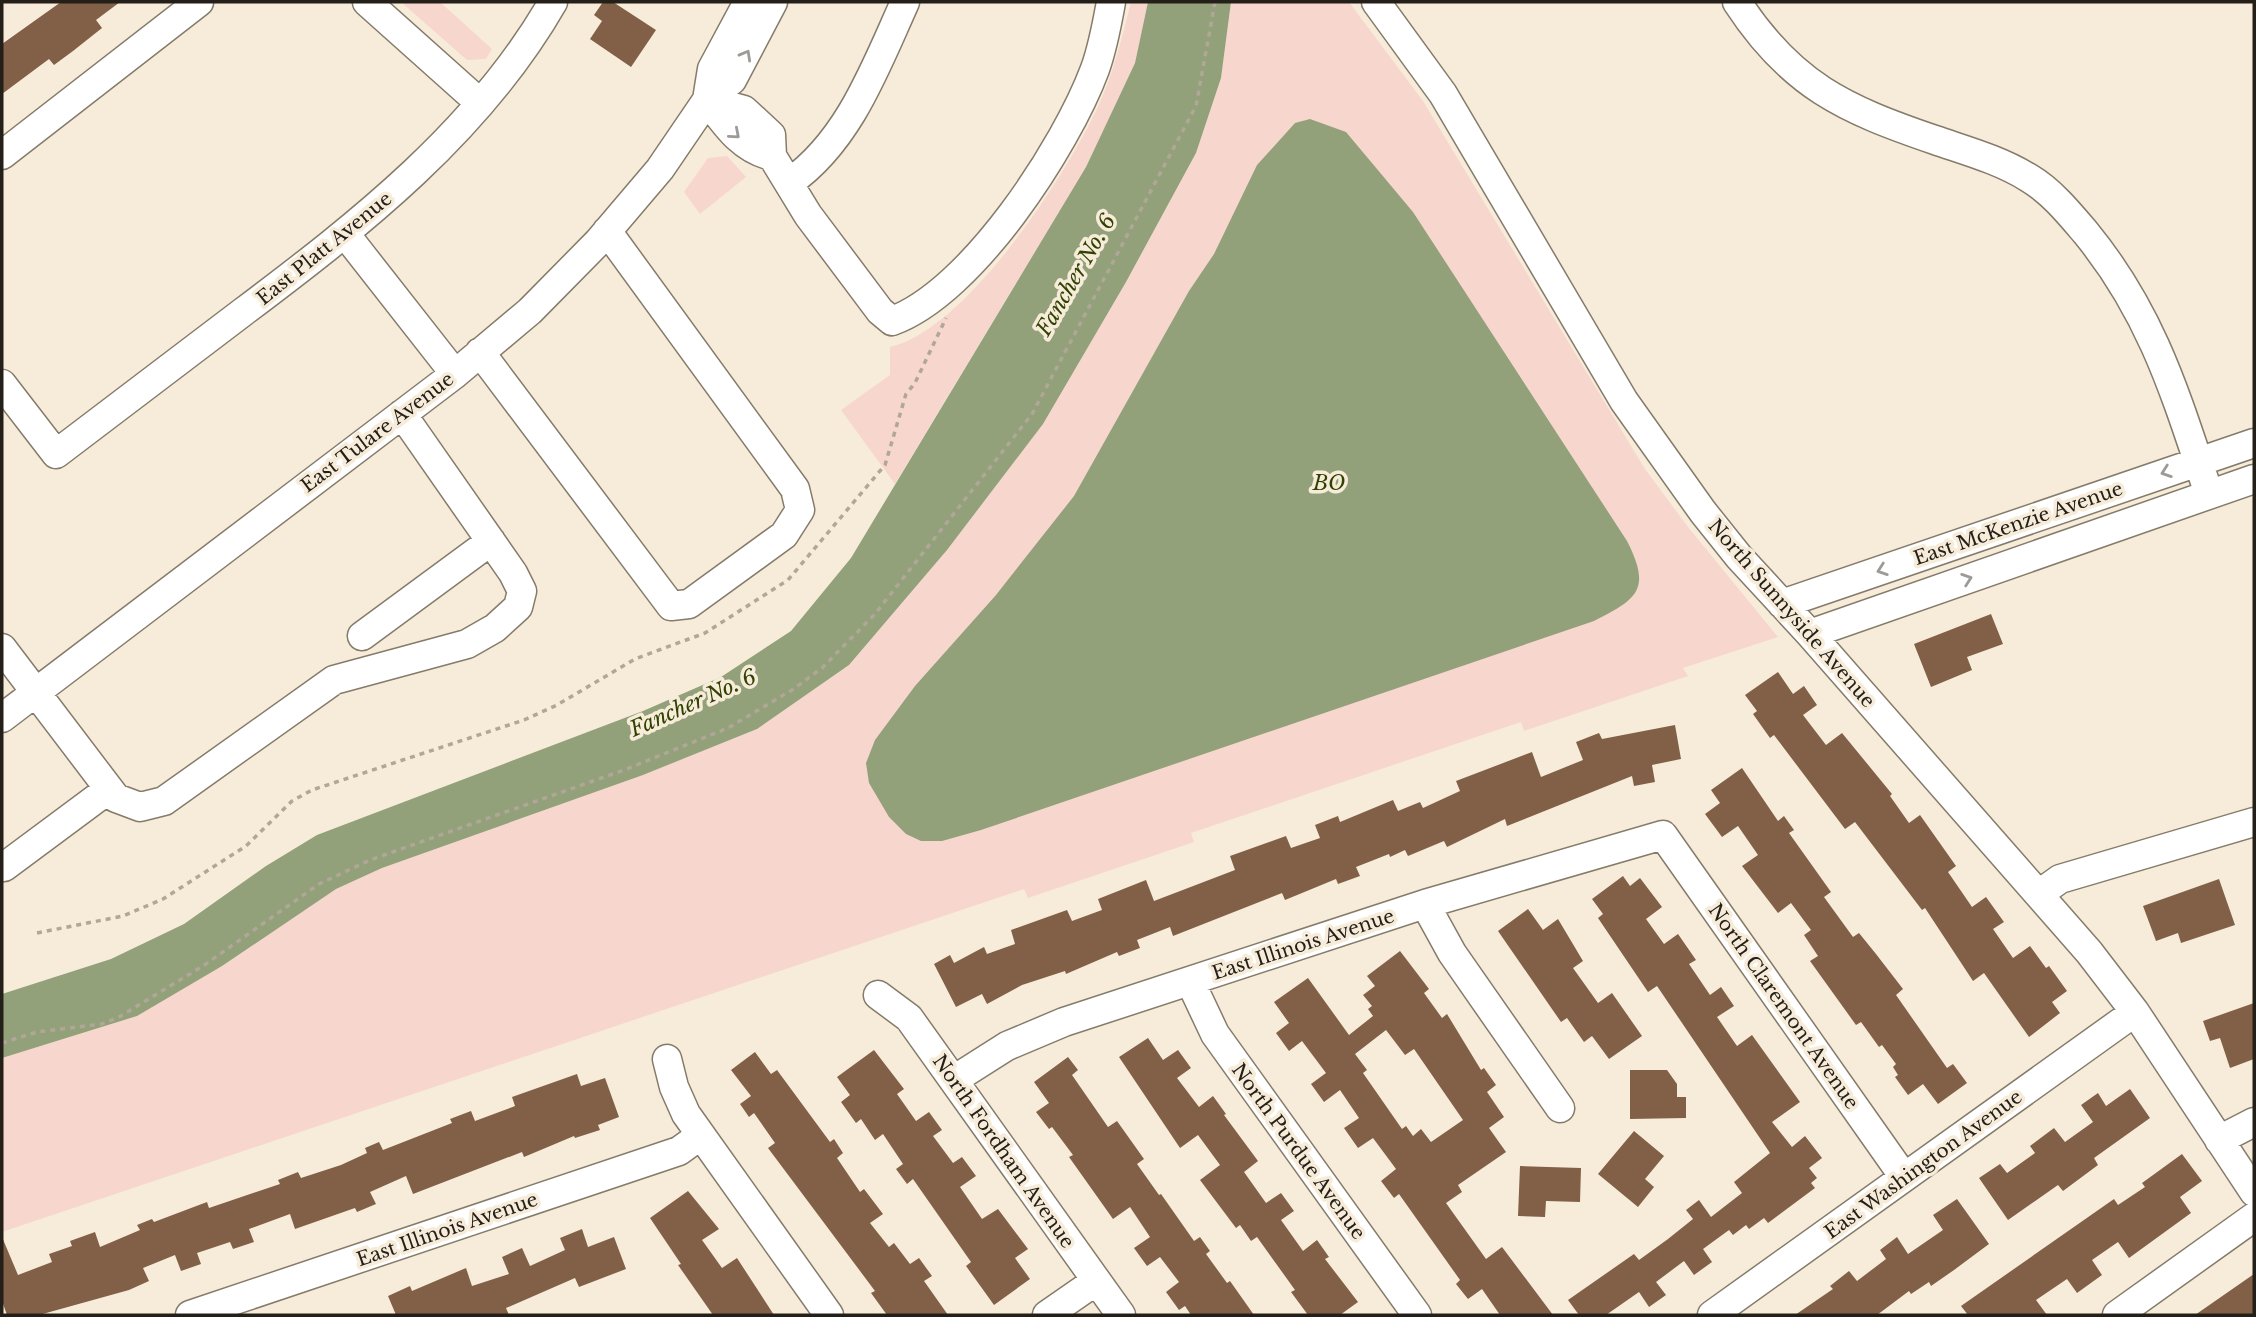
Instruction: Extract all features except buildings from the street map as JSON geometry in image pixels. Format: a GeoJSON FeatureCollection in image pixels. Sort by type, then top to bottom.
{"type":"FeatureCollection","features":[{"type":"Feature","properties":{"kind":"street"},"geometry":{"type":"LineString","coordinates":[[2,155],[199,2]]}},
{"type":"Feature","properties":{"kind":"street"},"geometry":{"type":"LineString","coordinates":[[367,2],[480,103]]}},
{"type":"Feature","properties":{"kind":"street","name":"East Platt Avenue"},"geometry":{"type":"LineString","coordinates":[[2,384],[56,454],[346,235],[404,184],[480,103],[553,2]]}},
{"type":"Feature","properties":{"kind":"street","name":"East Tulare Avenue"},"geometry":{"type":"LineString","coordinates":[[707,100],[712,69],[748,2]]}},
{"type":"Feature","properties":{"kind":"street","name":"East Tulare Avenue"},"geometry":{"type":"LineString","coordinates":[[2,718],[455,374],[530,311],[607,231],[660,169],[707,100],[732,80],[774,2]]}},
{"type":"Feature","properties":{"kind":"street"},"geometry":{"type":"LineString","coordinates":[[790,182],[811,167],[831,146],[879,59],[905,2]]}},
{"type":"Feature","properties":{"kind":"street"},"geometry":{"type":"LineString","coordinates":[[707,100],[744,110],[759,121],[771,135],[772,156],[808,215],[880,312],[892,321],[926,304],[954,280],[993,237],[1029,188],[1076,112],[1095,69],[1111,2]]}},
{"type":"Feature","properties":{"kind":"street","name":"North Sunnyside Avenue"},"geometry":{"type":"LineString","coordinates":[[1376,2],[1443,94],[1624,401],[1703,512],[2039,894],[2135,1012],[2254,1192]]}},
{"type":"Feature","properties":{"kind":"street"},"geometry":{"type":"LineString","coordinates":[[1737,2],[1763,40],[1794,73],[1831,98],[1879,121],[1993,159],[2030,179],[2068,211],[2120,279],[2152,333],[2209,494]]}},
{"type":"Feature","properties":{"kind":"street"},"geometry":{"type":"LineString","coordinates":[[481,352],[671,606],[689,604],[784,536],[800,510],[795,489],[607,231]]}},
{"type":"Feature","properties":{"kind":"street"},"geometry":{"type":"LineString","coordinates":[[346,235],[455,374]]}},
{"type":"Feature","properties":{"kind":"street"},"geometry":{"type":"LineString","coordinates":[[2,648],[116,798],[140,807],[164,801],[334,680],[467,644],[495,628],[518,607],[522,591],[491,541],[402,414]]}},
{"type":"Feature","properties":{"kind":"street","name":"East McKenzie Avenue"},"geometry":{"type":"LineString","coordinates":[[1782,604],[2254,443]]}},
{"type":"Feature","properties":{"kind":"street","name":"East McKenzie Avenue"},"geometry":{"type":"LineString","coordinates":[[1810,634],[2254,479]]}},
{"type":"Feature","properties":{"kind":"street"},"geometry":{"type":"LineString","coordinates":[[362,636],[491,541]]}},
{"type":"Feature","properties":{"kind":"street"},"geometry":{"type":"LineString","coordinates":[[4,867],[109,789]]}},
{"type":"Feature","properties":{"kind":"street"},"geometry":{"type":"LineString","coordinates":[[2039,894],[2060,879],[2254,822]]}},
{"type":"Feature","properties":{"kind":"street","name":"East Illinois Avenue"},"geometry":{"type":"LineString","coordinates":[[955,1079],[1007,1046],[1053,1026],[1425,904],[1663,835]]}},
{"type":"Feature","properties":{"kind":"street","name":"North Claremont Avenue"},"geometry":{"type":"LineString","coordinates":[[1663,835],[1904,1177]]}},
{"type":"Feature","properties":{"kind":"street"},"geometry":{"type":"LineString","coordinates":[[1425,904],[1451,953],[1560,1108]]}},
{"type":"Feature","properties":{"kind":"street","name":"North Purdue Avenue"},"geometry":{"type":"LineString","coordinates":[[1190,981],[1215,1034],[1417,1315]]}},
{"type":"Feature","properties":{"kind":"street","name":"North Fordham Avenue"},"geometry":{"type":"LineString","coordinates":[[878,995],[909,1018],[1121,1315]]}},
{"type":"Feature","properties":{"kind":"street","name":"East Washington Avenue"},"geometry":{"type":"LineString","coordinates":[[1712,1315],[2135,1012]]}},
{"type":"Feature","properties":{"kind":"street"},"geometry":{"type":"LineString","coordinates":[[667,1059],[674,1087],[701,1136],[829,1315]]}},
{"type":"Feature","properties":{"kind":"street"},"geometry":{"type":"LineString","coordinates":[[2219,1140],[2254,1122]]}},
{"type":"Feature","properties":{"kind":"street","name":"East Illinois Avenue"},"geometry":{"type":"LineString","coordinates":[[190,1315],[679,1151],[701,1136]]}},
{"type":"Feature","properties":{"kind":"street"},"geometry":{"type":"LineString","coordinates":[[2116,1315],[2254,1217]]}},
{"type":"Feature","properties":{"kind":"street"},"geometry":{"type":"LineString","coordinates":[[1047,1315],[1096,1281]]}},
{"type":"Feature","properties":{"kind":"path"},"geometry":{"type":"LineString","coordinates":[[2,1043],[37,1032],[102,1024],[119,1017],[203,966],[319,884],[370,860],[624,770],[728,728],[822,668],[875,614],[1032,414],[1196,106],[1215,2]]}},
{"type":"Feature","properties":{"kind":"path"},"geometry":{"type":"LineString","coordinates":[[37,933],[123,916],[163,899],[246,846],[292,801],[312,790],[524,720],[557,705],[635,659],[705,632],[767,596],[803,566],[885,465],[906,394],[915,383],[938,331],[952,313]]}},
{"type":"Feature","properties":{"kind":"shaded area"},"geometry":{"type":"Polygon","coordinates":[[[401,2],[440,2],[492,49],[486,59],[467,60],[401,2]]]}},
{"type":"Feature","properties":{"kind":"shaded area"},"geometry":{"type":"Polygon","coordinates":[[[1131,2],[1148,2],[1135,63],[1086,167],[895,484],[841,410],[890,375],[890,347],[920,334],[950,312],[981,282],[1037,210],[1062,173],[1103,96],[1121,43],[1131,2]]]}},
{"type":"Feature","properties":{"kind":"shaded area"},"geometry":{"type":"Polygon","coordinates":[[[1231,2],[1349,2],[1423,101],[1645,469],[1688,527],[1778,637],[1683,668],[1688,676],[1524,731],[1521,722],[1191,833],[1194,842],[1028,898],[1024,889],[2,1232],[2,1058],[137,1016],[336,889],[382,868],[643,775],[757,729],[849,665],[947,550],[1043,424],[1126,282],[1196,153],[1221,78],[1231,2]]]}},
{"type":"Feature","properties":{"kind":"shaded area"},"geometry":{"type":"Polygon","coordinates":[[[727,156],[746,177],[700,214],[684,192],[708,158],[727,156]]]}},
{"type":"Feature","properties":{"kind":"water","name":"Fancher No. 6"},"geometry":{"type":"Polygon","coordinates":[[[1148,2],[1231,2],[1221,78],[1196,153],[1126,282],[1043,424],[947,550],[849,665],[757,729],[643,775],[382,868],[336,889],[222,966],[137,1016],[2,1058],[2,994],[111,959],[184,924],[266,866],[317,835],[643,711],[721,677],[791,631],[851,558],[1086,167],[1135,63],[1148,2]]]}},
{"type":"Feature","properties":{"kind":"water","name":"BO"},"geometry":{"type":"Polygon","coordinates":[[[1310,119],[1346,132],[1413,212],[1627,541],[1638,571],[1636,591],[1621,606],[1594,621],[981,830],[942,841],[921,841],[906,834],[889,817],[869,783],[866,763],[875,740],[915,686],[996,595],[1074,496],[1189,291],[1214,254],[1257,165],[1295,123],[1310,119]]]}}]}
